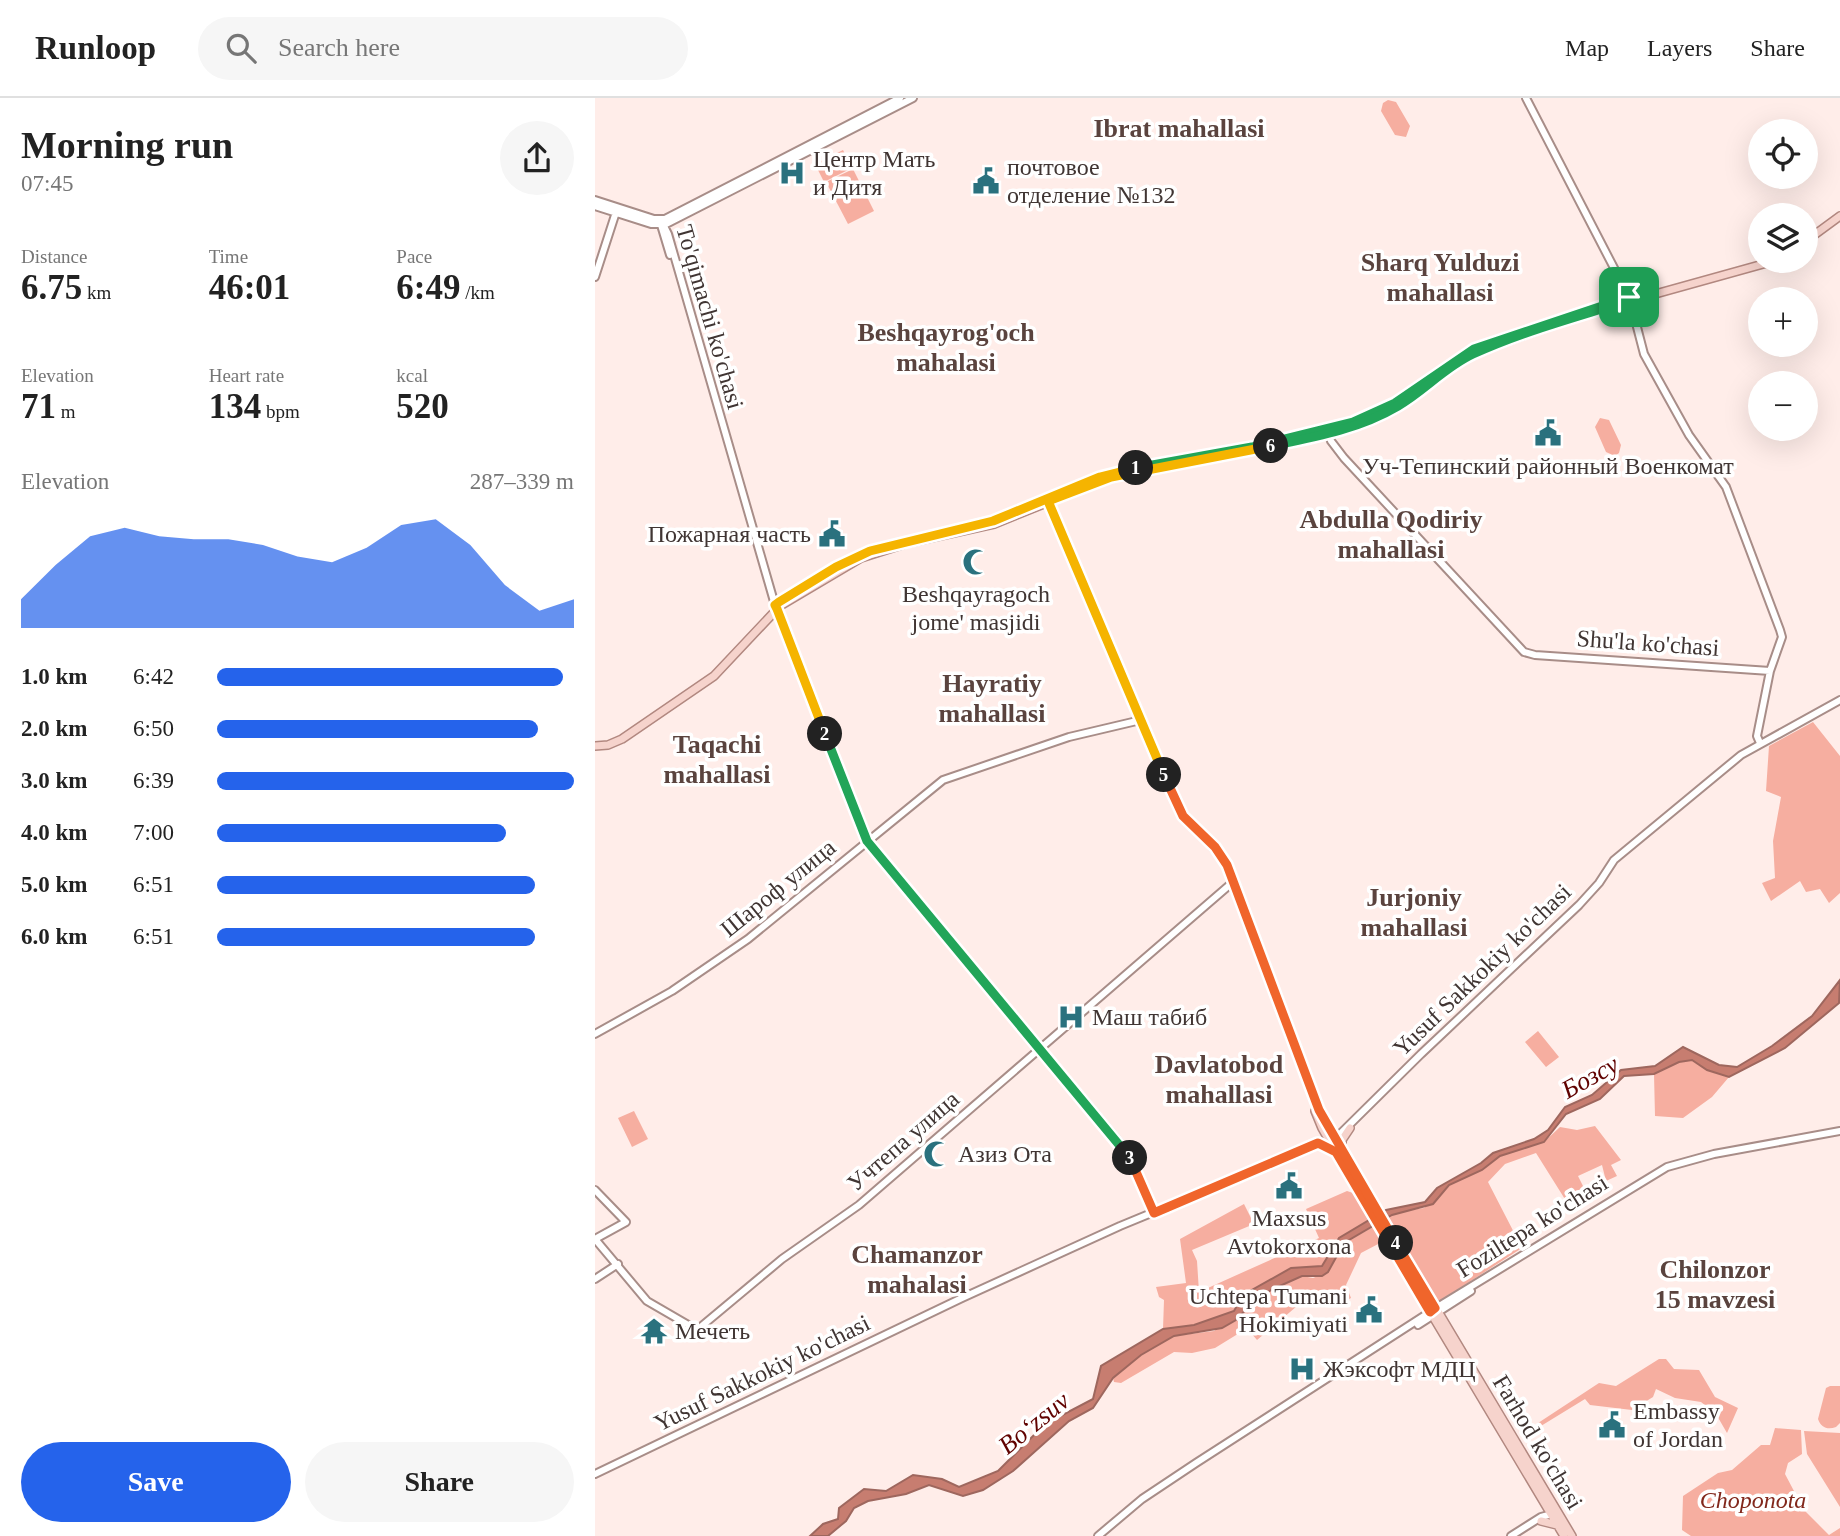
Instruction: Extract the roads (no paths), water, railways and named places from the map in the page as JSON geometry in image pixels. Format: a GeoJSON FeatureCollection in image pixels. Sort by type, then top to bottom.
{"type":"FeatureCollection","features":[{"type":"Feature","properties":{"kind":"main road"},"geometry":{"type":"LineString","coordinates":[[595,200],[663,223],[900,98]]}},
{"type":"Feature","properties":{"kind":"main road"},"geometry":{"type":"LineString","coordinates":[[595,206],[663,223],[913,98]]}},
{"type":"Feature","properties":{"kind":"main road"},"geometry":{"type":"LineString","coordinates":[[1526,98],[1629,299],[1644,354],[1689,435],[1726,487],[1780,630],[1782,637],[1770,671],[1757,736],[1760,743]]}},
{"type":"Feature","properties":{"kind":"main road"},"geometry":{"type":"LineString","coordinates":[[595,277],[616,212]]}},
{"type":"Feature","properties":{"kind":"main road"},"geometry":{"type":"LineString","coordinates":[[1818,234],[1840,218]]}},
{"type":"Feature","properties":{"kind":"main road","name":"To'qimachi ko'chasi"},"geometry":{"type":"LineString","coordinates":[[663,223],[775,607],[867,841],[1126,1151],[1154,1213]]}},
{"type":"Feature","properties":{"kind":"main road"},"geometry":{"type":"LineString","coordinates":[[595,744],[611,744],[622,739],[714,676],[775,607],[861,558],[908,543],[994,524],[1111,477],[1329,432],[1389,411],[1466,358],[1509,338],[1587,311],[1748,265]]}},
{"type":"Feature","properties":{"kind":"main road"},"geometry":{"type":"LineString","coordinates":[[1629,299],[1748,268]]}},
{"type":"Feature","properties":{"kind":"main road","name":"Shu'la ko'chasi"},"geometry":{"type":"LineString","coordinates":[[1329,432],[1331,441],[1344,458],[1524,652],[1535,656],[1770,671]]}},
{"type":"Feature","properties":{"kind":"main road"},"geometry":{"type":"LineString","coordinates":[[1046,501],[1178,807],[1200,836],[1219,852],[1322,1128],[1330,1137]]}},
{"type":"Feature","properties":{"kind":"main road","name":"Yusuf Sakkokiy ko'chasi"},"geometry":{"type":"LineString","coordinates":[[1330,1137],[1343,1129],[1579,905],[1614,860],[1741,755],[1840,701]]}},
{"type":"Feature","properties":{"kind":"main road","name":"Шароф улица"},"geometry":{"type":"LineString","coordinates":[[595,1034],[672,991],[748,939],[943,780],[1069,737],[1140,720]]}},
{"type":"Feature","properties":{"kind":"main road"},"geometry":{"type":"LineString","coordinates":[[1231,884],[1330,1137]]}},
{"type":"Feature","properties":{"kind":"main road","name":"Учтепа улица"},"geometry":{"type":"LineString","coordinates":[[595,1239],[647,1301],[697,1330],[782,1259],[859,1205],[1231,884]]}},
{"type":"Feature","properties":{"kind":"main road","name":"Yusuf Sakkokiy ko'chasi"},"geometry":{"type":"LineString","coordinates":[[595,1474],[962,1298],[1349,1128],[1381,1093]]}},
{"type":"Feature","properties":{"kind":"main road"},"geometry":{"type":"LineString","coordinates":[[1322,1128],[1317,1142],[1339,1152],[1349,1128]]}},
{"type":"Feature","properties":{"kind":"main road","name":"Foziltepa ko'chasi"},"geometry":{"type":"LineString","coordinates":[[1100,1536],[1138,1502],[1195,1462],[1668,1169],[1714,1155],[1840,1133]]}},
{"type":"Feature","properties":{"kind":"main road","name":"Farhod ko'chasi"},"geometry":{"type":"LineString","coordinates":[[1330,1137],[1561,1524],[1564,1536]]}},
{"type":"Feature","properties":{"kind":"main road"},"geometry":{"type":"LineString","coordinates":[[595,1190],[627,1222],[595,1239]]}},
{"type":"Feature","properties":{"kind":"main road"},"geometry":{"type":"LineString","coordinates":[[595,1279],[618,1264]]}},
{"type":"Feature","properties":{"kind":"main road"},"geometry":{"type":"LineString","coordinates":[[1519,1536],[1541,1519],[1548,1502]]}},
{"type":"Feature","properties":{"kind":"main road","name":"Farhod ko'chasi"},"geometry":{"type":"LineString","coordinates":[[1548,1502],[1551,1514],[1572,1536]]}},
{"type":"Feature","properties":{"kind":"main road"},"geometry":{"type":"LineString","coordinates":[[1511,1536],[1551,1514]]}},
{"type":"Feature","properties":{"kind":"main road"},"geometry":{"type":"LineString","coordinates":[[1541,1519],[1561,1524]]}},
{"type":"Feature","properties":{"kind":"place","name":"Центр Мать и Дитя"},"geometry":{"type":"Point","coordinates":[792,173]}},
{"type":"Feature","properties":{"kind":"place","name":"почтовое отделение №132"},"geometry":{"type":"Point","coordinates":[986,181]}},
{"type":"Feature","properties":{"kind":"place","name":"Уч-Тепинский районный Военкомат"},"geometry":{"type":"Point","coordinates":[1548,433]}},
{"type":"Feature","properties":{"kind":"place","name":"Пожарная часть"},"geometry":{"type":"Point","coordinates":[832,534]}},
{"type":"Feature","properties":{"kind":"place","name":"Beshqayragoch jome' masjidi"},"geometry":{"type":"Point","coordinates":[976,562]}},
{"type":"Feature","properties":{"kind":"place","name":"Маш табиб"},"geometry":{"type":"Point","coordinates":[1071,1017]}},
{"type":"Feature","properties":{"kind":"place","name":"Азиз Ота"},"geometry":{"type":"Point","coordinates":[937,1154]}},
{"type":"Feature","properties":{"kind":"place","name":"Maxsus Avtokorxona"},"geometry":{"type":"Point","coordinates":[1289,1186]}},
{"type":"Feature","properties":{"kind":"place","name":"Uchtepa Tumani Hokimiyati"},"geometry":{"type":"Point","coordinates":[1369,1310]}},
{"type":"Feature","properties":{"kind":"place","name":"Мечеть"},"geometry":{"type":"Point","coordinates":[654,1331]}},
{"type":"Feature","properties":{"kind":"place","name":"Жэксофт МДЦ"},"geometry":{"type":"Point","coordinates":[1302,1369]}},
{"type":"Feature","properties":{"kind":"place","name":"Embassy of Jordan"},"geometry":{"type":"Point","coordinates":[1612,1425]}},
{"type":"Feature","properties":{"kind":"district","name":"Ibrat mahallasi"},"geometry":{"type":"Point","coordinates":[1179,128]}},
{"type":"Feature","properties":{"kind":"district","name":"Sharq Yulduzi mahallasi"},"geometry":{"type":"Point","coordinates":[1440,277]}},
{"type":"Feature","properties":{"kind":"district","name":"Beshqayrog'och mahalasi"},"geometry":{"type":"Point","coordinates":[946,347]}},
{"type":"Feature","properties":{"kind":"district","name":"Abdulla Qodiriy mahallasi"},"geometry":{"type":"Point","coordinates":[1391,534]}},
{"type":"Feature","properties":{"kind":"district","name":"Hayratiy mahallasi"},"geometry":{"type":"Point","coordinates":[992,698]}},
{"type":"Feature","properties":{"kind":"district","name":"Taqachi mahallasi"},"geometry":{"type":"Point","coordinates":[717,759]}},
{"type":"Feature","properties":{"kind":"district","name":"Jurjoniy mahallasi"},"geometry":{"type":"Point","coordinates":[1414,912]}},
{"type":"Feature","properties":{"kind":"district","name":"Davlatobod mahallasi"},"geometry":{"type":"Point","coordinates":[1219,1079]}},
{"type":"Feature","properties":{"kind":"district","name":"Chamanzor mahalasi"},"geometry":{"type":"Point","coordinates":[917,1269]}},
{"type":"Feature","properties":{"kind":"district","name":"Chilonzor 15 mavzesi"},"geometry":{"type":"Point","coordinates":[1715,1284]}},
{"type":"Feature","properties":{"kind":"water label","name":"Бозсу"},"geometry":{"type":"Point","coordinates":[1590,1077]}},
{"type":"Feature","properties":{"kind":"water label","name":"Boʻzsuv"},"geometry":{"type":"Point","coordinates":[1034,1423]}},
{"type":"Feature","properties":{"kind":"park label","name":"Choponota"},"geometry":{"type":"Point","coordinates":[1753,1500]}}]}
